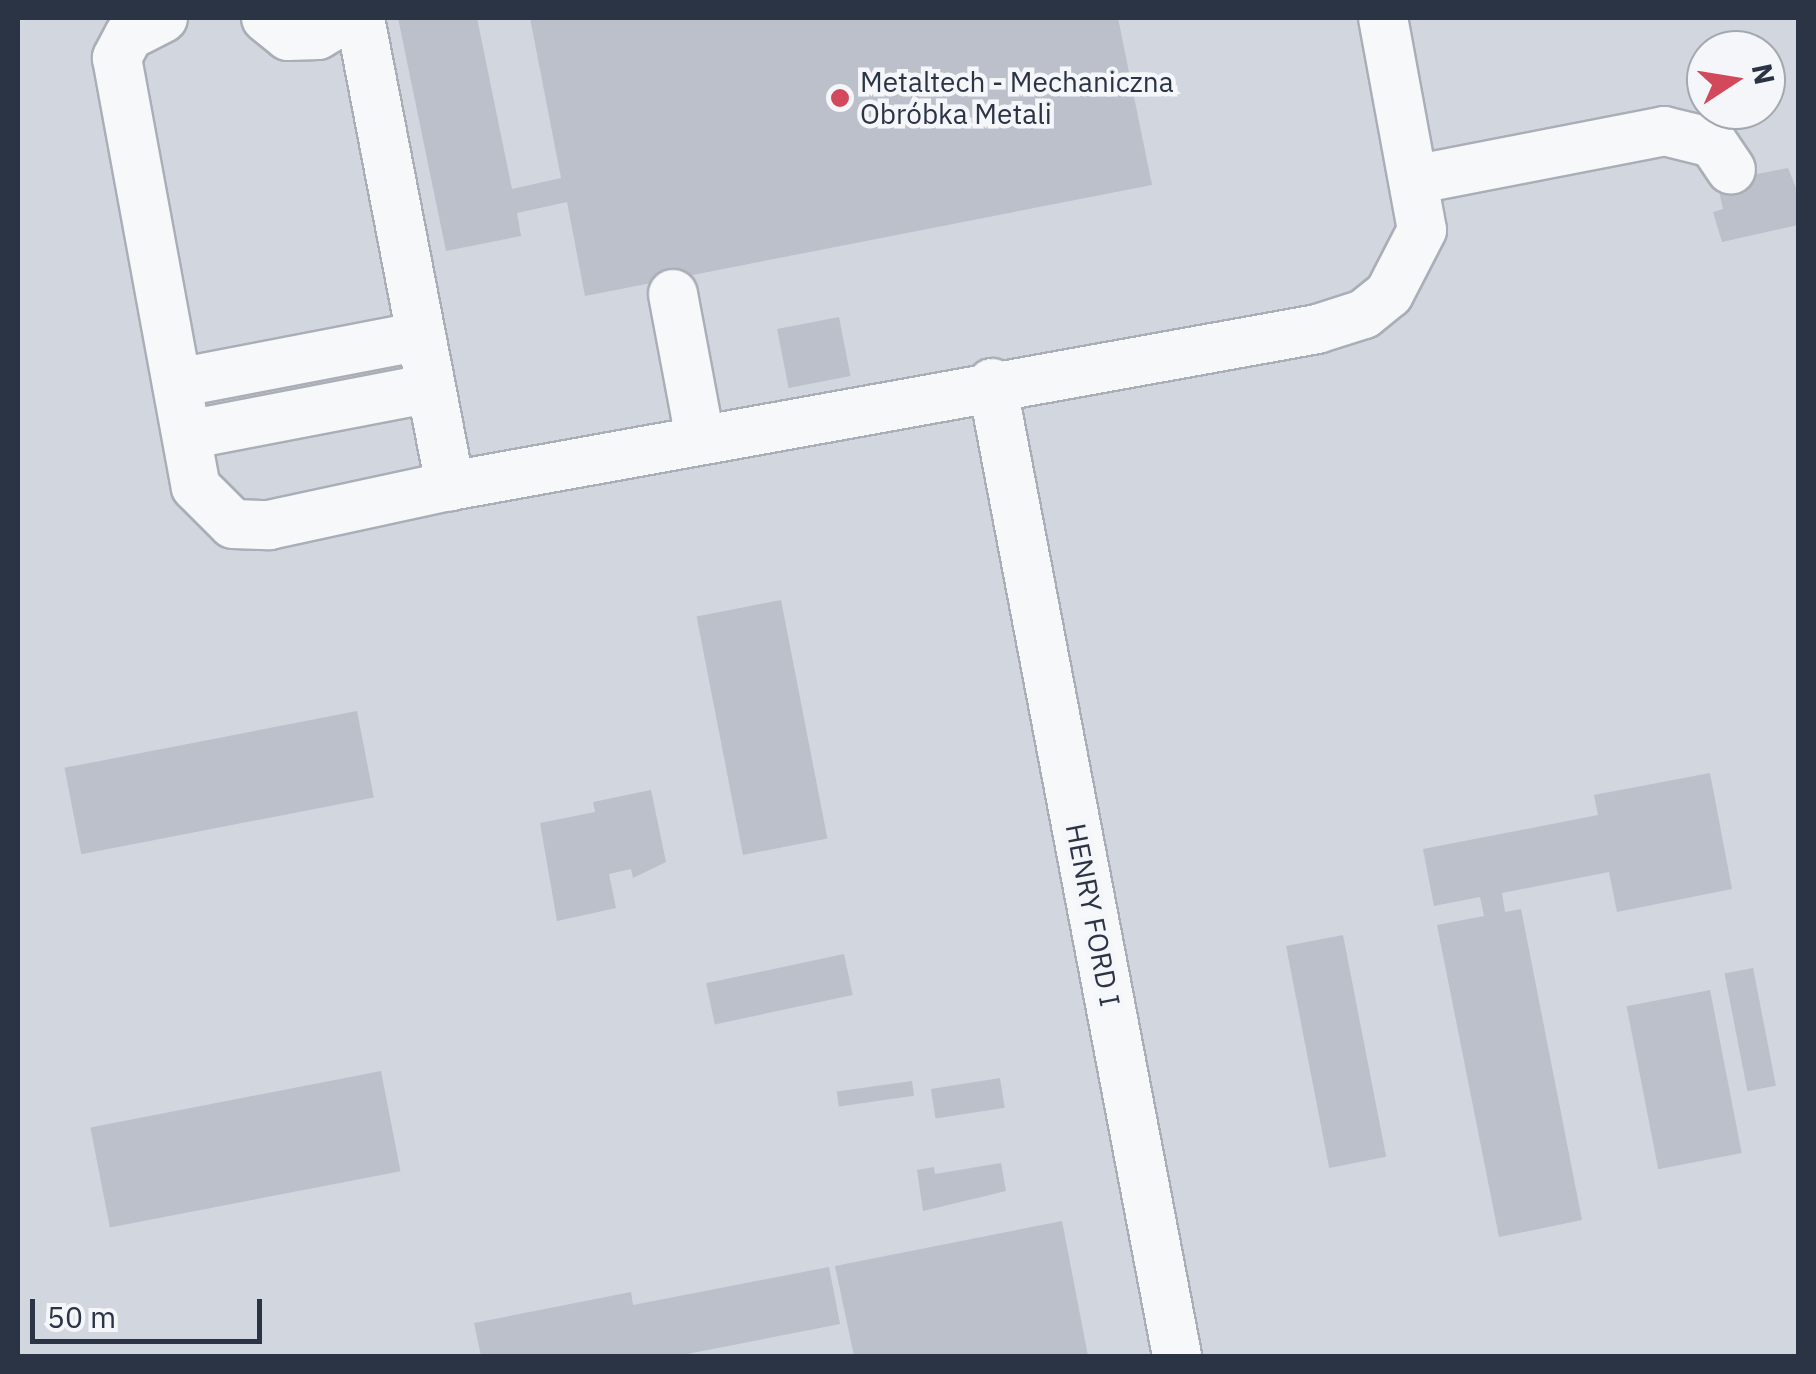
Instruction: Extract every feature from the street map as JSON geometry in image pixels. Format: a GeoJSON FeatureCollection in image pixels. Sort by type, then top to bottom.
{"type":"FeatureCollection","features":[{"type":"Feature","properties":{"kind":"street"},"geometry":{"type":"LineString","coordinates":[[164,18],[129,35],[117,58],[196,487],[233,524],[269,524],[992,383],[1249,342],[1364,314],[1390,294],[1422,230],[1418,180],[1384,18]]}},
{"type":"Feature","properties":{"kind":"street"},"geometry":{"type":"LineString","coordinates":[[266,18],[288,36],[318,36],[346,18]]}},
{"type":"Feature","properties":{"kind":"street"},"geometry":{"type":"LineString","coordinates":[[360,18],[450,486]]}},
{"type":"Feature","properties":{"kind":"street"},"geometry":{"type":"LineString","coordinates":[[1418,180],[1664,131],[1713,144],[1731,170]]}},
{"type":"Feature","properties":{"kind":"street"},"geometry":{"type":"LineString","coordinates":[[673,294],[700,438]]}},
{"type":"Feature","properties":{"kind":"street"},"geometry":{"type":"LineString","coordinates":[[177,383],[421,336]]}},
{"type":"Feature","properties":{"kind":"street","name":"HENRY FORD I"},"geometry":{"type":"LineString","coordinates":[[992,383],[1177,1356]]}},
{"type":"Feature","properties":{"kind":"street"},"geometry":{"type":"LineString","coordinates":[[187,435],[431,388]]}},
{"type":"Feature","properties":{"kind":"shaded area"},"geometry":{"type":"Polygon","coordinates":[[[18,18],[1798,18],[1798,1356],[18,1356],[18,18]]]}},
{"type":"Feature","properties":{"kind":"building","name":"Metaltech - Mechaniczna Obróbka Metali"},"geometry":{"type":"Polygon","coordinates":[[[398,18],[477,18],[512,189],[561,178],[530,18],[1118,18],[1152,185],[585,296],[567,202],[517,213],[521,236],[446,251],[398,18]]]}},
{"type":"Feature","properties":{"kind":"building"},"geometry":{"type":"Polygon","coordinates":[[[1788,168],[1798,193],[1798,225],[1722,242],[1713,212],[1723,209],[1717,182],[1788,168]]]}},
{"type":"Feature","properties":{"kind":"building"},"geometry":{"type":"Polygon","coordinates":[[[839,317],[850,376],[789,388],[777,329],[839,317]]]}},
{"type":"Feature","properties":{"kind":"building"},"geometry":{"type":"Polygon","coordinates":[[[781,600],[827,839],[743,855],[697,616],[781,600]]]}},
{"type":"Feature","properties":{"kind":"building"},"geometry":{"type":"Polygon","coordinates":[[[357,711],[374,797],[81,854],[64,768],[357,711]]]}},
{"type":"Feature","properties":{"kind":"building"},"geometry":{"type":"Polygon","coordinates":[[[1710,773],[1732,889],[1617,912],[1609,872],[1502,893],[1505,912],[1521,909],[1582,1220],[1499,1237],[1437,925],[1484,916],[1480,897],[1434,906],[1423,849],[1598,815],[1594,795],[1710,773]]]}},
{"type":"Feature","properties":{"kind":"building"},"geometry":{"type":"Polygon","coordinates":[[[651,790],[666,862],[633,878],[631,869],[609,874],[616,908],[557,921],[540,823],[595,812],[593,802],[651,790]]]}},
{"type":"Feature","properties":{"kind":"building"},"geometry":{"type":"Polygon","coordinates":[[[1343,935],[1386,1157],[1329,1168],[1286,946],[1343,935]]]}},
{"type":"Feature","properties":{"kind":"building"},"geometry":{"type":"Polygon","coordinates":[[[844,954],[853,995],[715,1024],[706,983],[844,954]]]}},
{"type":"Feature","properties":{"kind":"building"},"geometry":{"type":"Polygon","coordinates":[[[1753,968],[1776,1086],[1747,1091],[1725,974],[1753,968]]]}},
{"type":"Feature","properties":{"kind":"building"},"geometry":{"type":"Polygon","coordinates":[[[1710,990],[1742,1153],[1658,1169],[1627,1006],[1710,990]]]}},
{"type":"Feature","properties":{"kind":"building"},"geometry":{"type":"Polygon","coordinates":[[[381,1071],[400,1171],[110,1228],[90,1127],[381,1071]]]}},
{"type":"Feature","properties":{"kind":"building"},"geometry":{"type":"Polygon","coordinates":[[[1000,1078],[1005,1108],[936,1119],[931,1089],[1000,1078]]]}},
{"type":"Feature","properties":{"kind":"building"},"geometry":{"type":"Polygon","coordinates":[[[912,1081],[914,1096],[839,1106],[837,1092],[912,1081]]]}},
{"type":"Feature","properties":{"kind":"building"},"geometry":{"type":"Polygon","coordinates":[[[1001,1163],[1006,1191],[923,1211],[917,1170],[934,1167],[935,1174],[1001,1163]]]}},
{"type":"Feature","properties":{"kind":"building"},"geometry":{"type":"Polygon","coordinates":[[[1062,1221],[1088,1356],[854,1356],[835,1266],[1062,1221]]]}},
{"type":"Feature","properties":{"kind":"building"},"geometry":{"type":"Polygon","coordinates":[[[829,1267],[840,1324],[677,1356],[481,1356],[474,1323],[631,1292],[633,1305],[829,1267]]]}},
{"type":"Feature","properties":{"kind":"place","name":"Metaltech - Mechaniczna Obróbka Metali"},"geometry":{"type":"Point","coordinates":[840,98]}}]}
